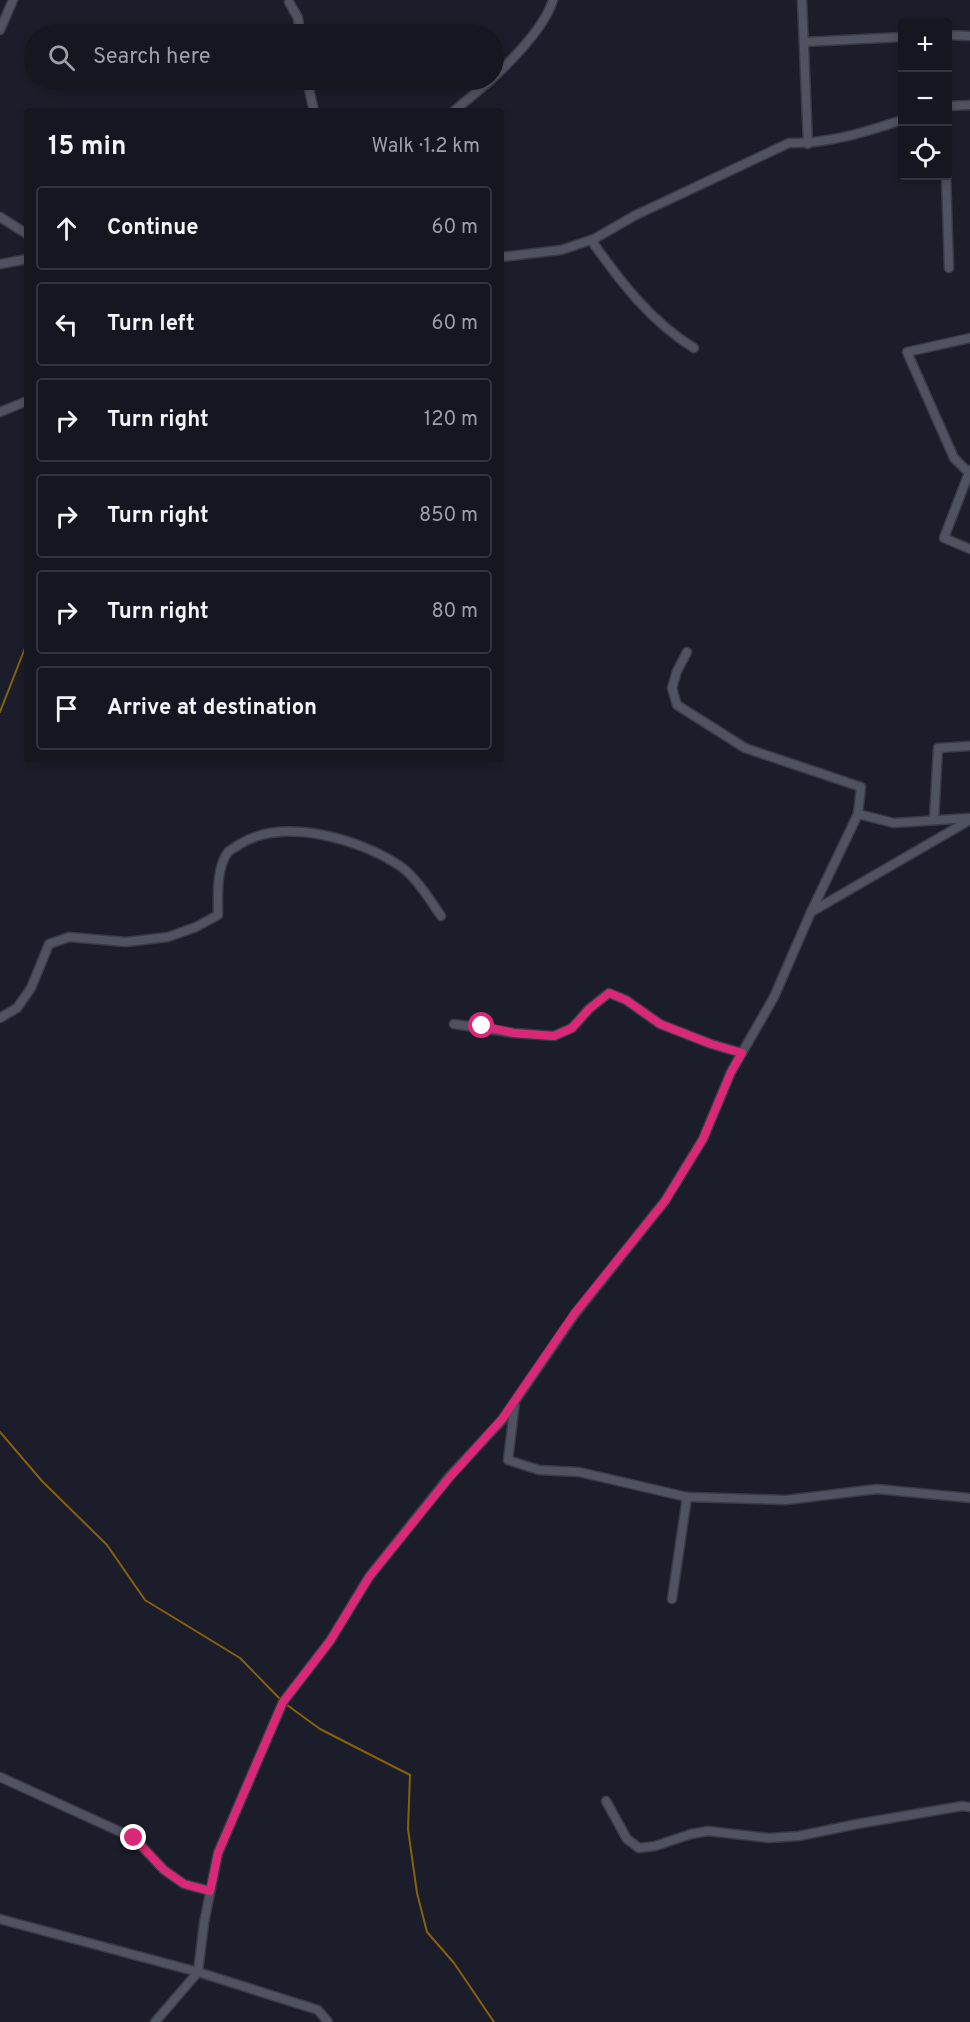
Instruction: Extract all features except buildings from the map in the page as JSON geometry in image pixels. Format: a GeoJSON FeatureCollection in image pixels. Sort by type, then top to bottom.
{"type":"FeatureCollection","features":[{"type":"Feature","properties":{"kind":"street"},"geometry":{"type":"LineString","coordinates":[[0,30],[13,0]]}},
{"type":"Feature","properties":{"kind":"street"},"geometry":{"type":"LineString","coordinates":[[504,67],[517,55],[550,10],[553,0]]}},
{"type":"Feature","properties":{"kind":"street"},"geometry":{"type":"LineString","coordinates":[[802,0],[808,144]]}},
{"type":"Feature","properties":{"kind":"street"},"geometry":{"type":"LineString","coordinates":[[290,2],[299,24]]}},
{"type":"Feature","properties":{"kind":"street"},"geometry":{"type":"LineString","coordinates":[[952,35],[970,36]]}},
{"type":"Feature","properties":{"kind":"street"},"geometry":{"type":"LineString","coordinates":[[804,42],[898,37]]}},
{"type":"Feature","properties":{"kind":"street"},"geometry":{"type":"LineString","coordinates":[[309,90],[313,108]]}},
{"type":"Feature","properties":{"kind":"street"},"geometry":{"type":"LineString","coordinates":[[457,108],[478,90]]}},
{"type":"Feature","properties":{"kind":"street"},"geometry":{"type":"LineString","coordinates":[[952,106],[970,105]]}},
{"type":"Feature","properties":{"kind":"street"},"geometry":{"type":"LineString","coordinates":[[504,257],[561,250],[591,240],[678,194],[789,143],[808,144],[864,132],[898,122]]}},
{"type":"Feature","properties":{"kind":"street"},"geometry":{"type":"LineString","coordinates":[[946,180],[950,268]]}},
{"type":"Feature","properties":{"kind":"street"},"geometry":{"type":"LineString","coordinates":[[0,217],[24,232]]}},
{"type":"Feature","properties":{"kind":"street"},"geometry":{"type":"LineString","coordinates":[[591,240],[625,288],[674,336],[694,348]]}},
{"type":"Feature","properties":{"kind":"street"},"geometry":{"type":"LineString","coordinates":[[0,264],[24,260]]}},
{"type":"Feature","properties":{"kind":"street"},"geometry":{"type":"LineString","coordinates":[[970,338],[907,352],[954,458],[969,471],[944,538],[970,549]]}},
{"type":"Feature","properties":{"kind":"street"},"geometry":{"type":"LineString","coordinates":[[0,412],[24,402]]}},
{"type":"Feature","properties":{"kind":"street"},"geometry":{"type":"LineString","coordinates":[[155,2022],[198,1972],[218,1853],[283,1702],[330,1641],[369,1577],[449,1478],[502,1419],[574,1314],[665,1201],[703,1139],[731,1072],[774,997],[811,912],[858,814],[861,787],[745,748],[677,705],[672,688],[677,671],[687,652]]}},
{"type":"Feature","properties":{"kind":"street"},"geometry":{"type":"LineString","coordinates":[[934,820],[938,748],[970,746]]}},
{"type":"Feature","properties":{"kind":"street"},"geometry":{"type":"LineString","coordinates":[[858,814],[894,823],[970,819]]}},
{"type":"Feature","properties":{"kind":"street"},"geometry":{"type":"LineString","coordinates":[[811,912],[970,819]]}},
{"type":"Feature","properties":{"kind":"street"},"geometry":{"type":"LineString","coordinates":[[0,1018],[17,1008],[31,987],[49,944],[69,937],[126,942],[168,937],[196,927],[218,915],[218,893],[222,867],[229,851],[250,838],[277,832],[299,832],[332,837],[369,850],[402,867],[425,893],[441,916]]}},
{"type":"Feature","properties":{"kind":"street"},"geometry":{"type":"LineString","coordinates":[[454,1024],[554,1036],[572,1028],[589,1009],[609,993],[626,1000],[660,1024],[711,1044],[742,1053]]}},
{"type":"Feature","properties":{"kind":"street"},"geometry":{"type":"LineString","coordinates":[[516,1399],[508,1460],[539,1470],[579,1472],[687,1497],[786,1500],[877,1489],[970,1498]]}},
{"type":"Feature","properties":{"kind":"street"},"geometry":{"type":"LineString","coordinates":[[672,1599],[687,1497]]}},
{"type":"Feature","properties":{"kind":"street"},"geometry":{"type":"LineString","coordinates":[[0,1777],[134,1838],[164,1870],[184,1884],[210,1891]]}},
{"type":"Feature","properties":{"kind":"street"},"geometry":{"type":"LineString","coordinates":[[606,1801],[627,1839],[639,1848],[655,1846],[708,1831],[769,1838],[799,1836],[962,1806],[970,1807]]}},
{"type":"Feature","properties":{"kind":"street"},"geometry":{"type":"LineString","coordinates":[[0,1919],[198,1972],[318,2010],[328,2022]]}},
{"type":"Feature","properties":{"kind":"waterway"},"geometry":{"type":"LineString","coordinates":[[0,712],[24,651]]}},
{"type":"Feature","properties":{"kind":"waterway"},"geometry":{"type":"LineString","coordinates":[[0,1432],[42,1481],[107,1545],[145,1600],[240,1658],[283,1702],[320,1729],[410,1775],[408,1829],[417,1893],[427,1932],[454,1963],[494,2022]]}},
{"type":"Feature","properties":{"kind":"route"},"geometry":{"type":"LineString","coordinates":[[134,1838],[164,1870],[184,1884],[210,1891],[218,1853],[283,1702],[330,1641],[369,1577],[449,1478],[502,1419],[574,1314],[665,1201],[703,1139],[731,1072],[742,1053],[711,1044],[660,1024],[626,1000],[609,993],[589,1009],[572,1028],[554,1036],[514,1033],[482,1026]]}}]}
